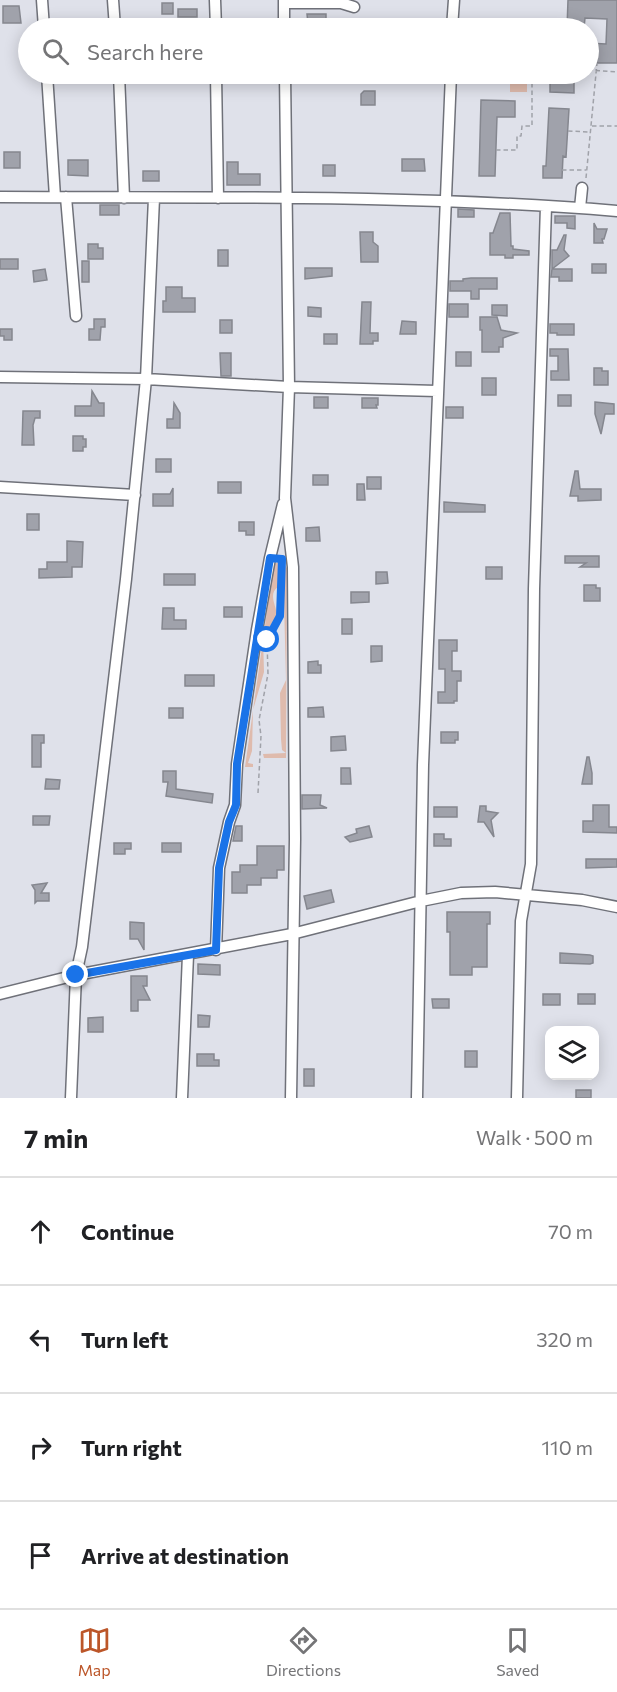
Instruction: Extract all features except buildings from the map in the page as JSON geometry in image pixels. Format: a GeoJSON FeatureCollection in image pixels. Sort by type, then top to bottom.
{"type":"FeatureCollection","features":[{"type":"Feature","properties":{"kind":"street"},"geometry":{"type":"LineString","coordinates":[[42,0],[43,18]]}},
{"type":"Feature","properties":{"kind":"street"},"geometry":{"type":"LineString","coordinates":[[113,0],[114,18]]}},
{"type":"Feature","properties":{"kind":"street"},"geometry":{"type":"LineString","coordinates":[[215,0],[216,18]]}},
{"type":"Feature","properties":{"kind":"street"},"geometry":{"type":"LineString","coordinates":[[453,18],[454,0]]}},
{"type":"Feature","properties":{"kind":"street"},"geometry":{"type":"LineString","coordinates":[[284,18],[284,1],[341,3],[354,7]]}},
{"type":"Feature","properties":{"kind":"street"},"geometry":{"type":"LineString","coordinates":[[48,84],[76,316]]}},
{"type":"Feature","properties":{"kind":"street"},"geometry":{"type":"LineString","coordinates":[[118,84],[124,198]]}},
{"type":"Feature","properties":{"kind":"street"},"geometry":{"type":"LineString","coordinates":[[216,84],[218,198]]}},
{"type":"Feature","properties":{"kind":"street"},"geometry":{"type":"LineString","coordinates":[[285,84],[289,387],[285,498],[292,559],[295,839],[291,1098]]}},
{"type":"Feature","properties":{"kind":"street"},"geometry":{"type":"LineString","coordinates":[[417,1098],[423,765],[450,84]]}},
{"type":"Feature","properties":{"kind":"street"},"geometry":{"type":"LineString","coordinates":[[580,208],[582,188]]}},
{"type":"Feature","properties":{"kind":"street"},"geometry":{"type":"LineString","coordinates":[[0,197],[444,201],[617,211]]}},
{"type":"Feature","properties":{"kind":"street"},"geometry":{"type":"LineString","coordinates":[[71,1098],[76,975],[82,947],[126,579],[146,379],[154,198]]}},
{"type":"Feature","properties":{"kind":"street"},"geometry":{"type":"LineString","coordinates":[[517,1098],[521,921],[531,864],[534,589],[546,206]]}},
{"type":"Feature","properties":{"kind":"street"},"geometry":{"type":"LineString","coordinates":[[0,378],[146,379],[289,387],[437,391]]}},
{"type":"Feature","properties":{"kind":"street"},"geometry":{"type":"LineString","coordinates":[[0,488],[135,495]]}},
{"type":"Feature","properties":{"kind":"street"},"geometry":{"type":"LineString","coordinates":[[216,950],[219,868],[229,822],[236,805],[237,764],[255,641],[270,558],[285,498]]}},
{"type":"Feature","properties":{"kind":"street"},"geometry":{"type":"LineString","coordinates":[[0,994],[76,975],[292,934],[461,893],[582,900],[617,907]]}},
{"type":"Feature","properties":{"kind":"street"},"geometry":{"type":"LineString","coordinates":[[182,1098],[188,955]]}},
{"type":"Feature","properties":{"kind":"path"},"geometry":{"type":"LineString","coordinates":[[599,70],[617,72]]}},
{"type":"Feature","properties":{"kind":"path"},"geometry":{"type":"LineString","coordinates":[[496,150],[517,150],[517,136],[521,136],[522,126],[532,126],[532,84]]}},
{"type":"Feature","properties":{"kind":"path"},"geometry":{"type":"LineString","coordinates":[[582,188],[582,185],[586,185],[595,84]]}},
{"type":"Feature","properties":{"kind":"path"},"geometry":{"type":"LineString","coordinates":[[591,126],[617,126]]}},
{"type":"Feature","properties":{"kind":"path"},"geometry":{"type":"LineString","coordinates":[[568,130],[591,132]]}},
{"type":"Feature","properties":{"kind":"path"},"geometry":{"type":"LineString","coordinates":[[562,170],[587,171]]}},
{"type":"Feature","properties":{"kind":"path"},"geometry":{"type":"LineString","coordinates":[[258,793],[261,736],[259,720],[268,674],[267,640],[280,616],[282,559],[292,559]]}},
{"type":"Feature","properties":{"kind":"shaded area"},"geometry":{"type":"Polygon","coordinates":[[[510,84],[527,84],[527,92],[510,92],[510,84]]]}},
{"type":"Feature","properties":{"kind":"shaded area"},"geometry":{"type":"Polygon","coordinates":[[[279,562],[278,587],[273,593],[277,615],[263,636],[274,564],[279,562]]]}},
{"type":"Feature","properties":{"kind":"shaded area"},"geometry":{"type":"Polygon","coordinates":[[[283,563],[287,568],[286,758],[264,758],[263,754],[286,753],[282,750],[280,693],[286,680],[283,563]]]}},
{"type":"Feature","properties":{"kind":"shaded area"},"geometry":{"type":"Polygon","coordinates":[[[263,639],[264,672],[253,710],[263,639]]]}},
{"type":"Feature","properties":{"kind":"shaded area"},"geometry":{"type":"Polygon","coordinates":[[[253,710],[252,751],[248,763],[253,764],[253,767],[245,767],[253,710]]]}},
{"type":"Feature","properties":{"kind":"route"},"geometry":{"type":"LineString","coordinates":[[76,975],[216,950],[219,868],[229,822],[236,805],[237,764],[257,630],[270,558],[282,559],[280,616],[267,640]]}}]}
